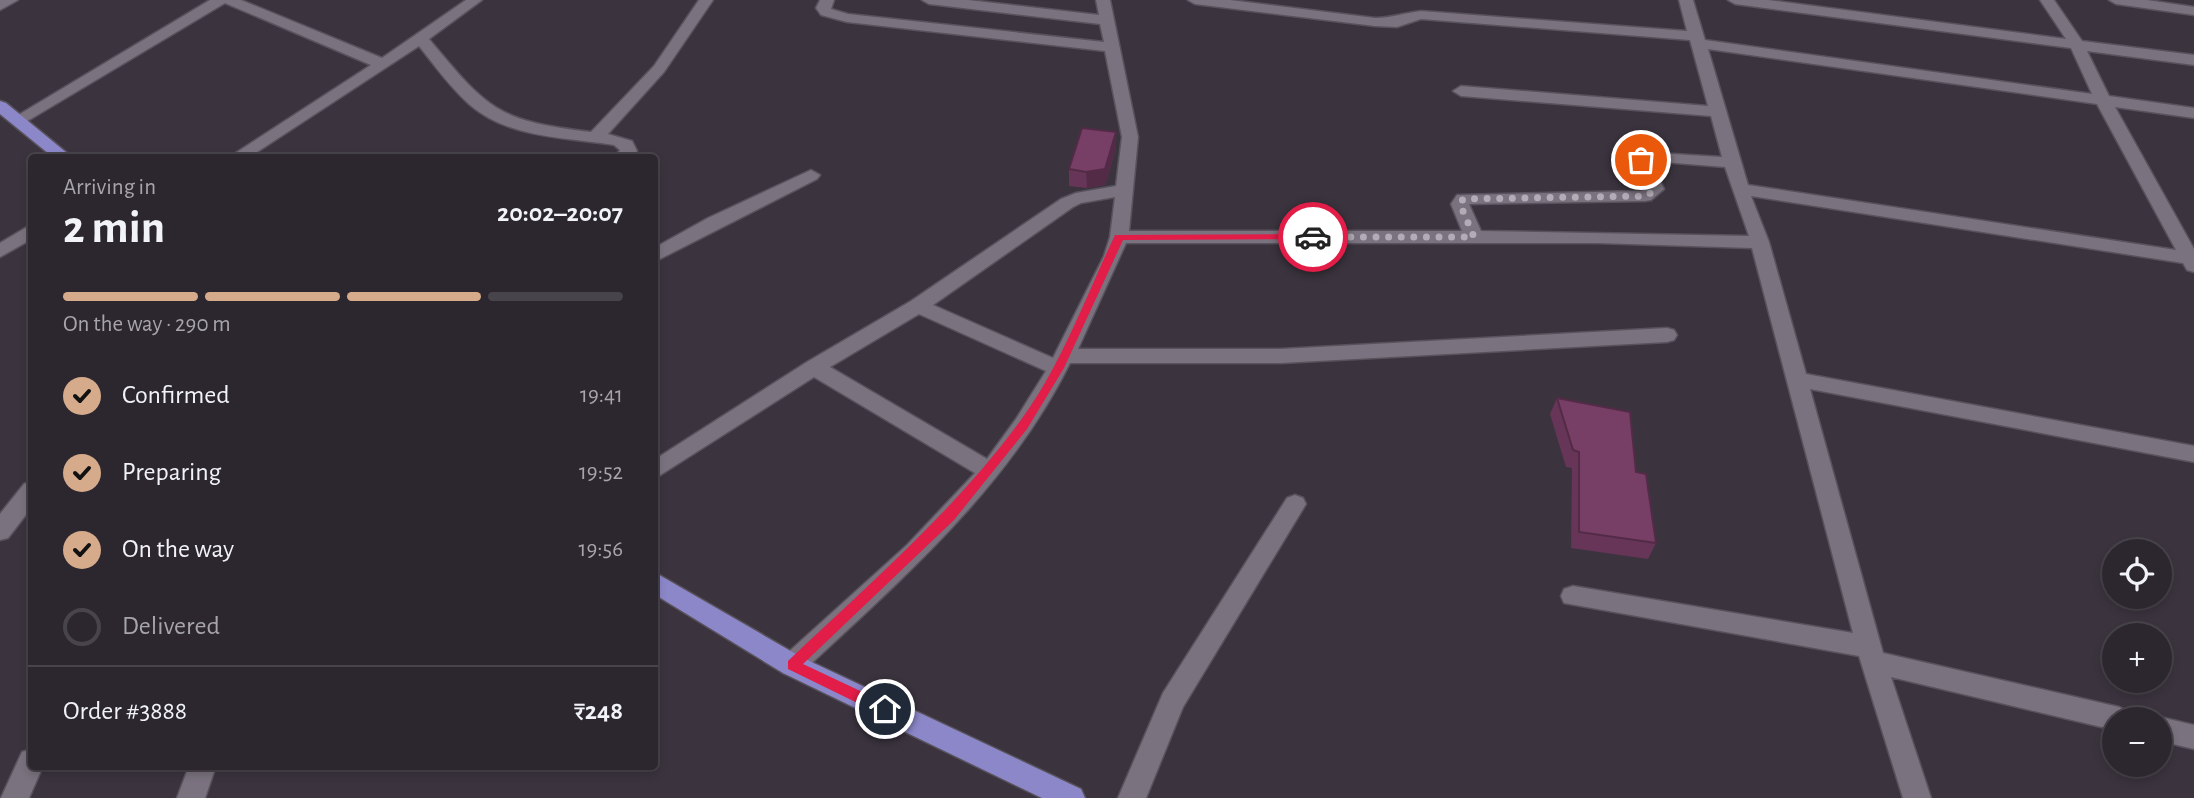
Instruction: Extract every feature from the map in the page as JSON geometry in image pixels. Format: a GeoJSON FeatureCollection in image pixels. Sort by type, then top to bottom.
{"type":"FeatureCollection","features":[{"type":"Feature","properties":{"kind":"main road"},"geometry":{"type":"LineString","coordinates":[[0,106],[60,154]]}},
{"type":"Feature","properties":{"kind":"main road"},"geometry":{"type":"LineString","coordinates":[[658,584],[792,665],[1071,798]]}},
{"type":"Feature","properties":{"kind":"street"},"geometry":{"type":"LineString","coordinates":[[0,6],[11,0]]}},
{"type":"Feature","properties":{"kind":"street"},"geometry":{"type":"LineString","coordinates":[[18,120],[220,0]]}},
{"type":"Feature","properties":{"kind":"street"},"geometry":{"type":"LineString","coordinates":[[229,0],[383,64]]}},
{"type":"Feature","properties":{"kind":"street"},"geometry":{"type":"LineString","coordinates":[[242,154],[421,39],[475,0]]}},
{"type":"Feature","properties":{"kind":"street"},"geometry":{"type":"LineString","coordinates":[[596,137],[659,69],[706,0]]}},
{"type":"Feature","properties":{"kind":"street"},"geometry":{"type":"LineString","coordinates":[[827,0],[823,8],[826,12],[847,18],[1111,47]]}},
{"type":"Feature","properties":{"kind":"street"},"geometry":{"type":"LineString","coordinates":[[792,665],[949,516],[989,471],[1023,426],[1061,362],[1113,256],[1119,237],[1130,137],[1105,10],[929,0]]}},
{"type":"Feature","properties":{"kind":"street"},"geometry":{"type":"LineString","coordinates":[[1195,0],[1375,22],[1397,23],[1407,17],[1421,15],[1697,39],[2194,113]]}},
{"type":"Feature","properties":{"kind":"street"},"geometry":{"type":"LineString","coordinates":[[1686,0],[1740,189],[1760,242],[1795,379],[1872,654],[1917,798]]}},
{"type":"Feature","properties":{"kind":"street"},"geometry":{"type":"LineString","coordinates":[[1735,0],[2194,60]]}},
{"type":"Feature","properties":{"kind":"street"},"geometry":{"type":"LineString","coordinates":[[2047,0],[2076,43],[2103,100],[2193,261]]}},
{"type":"Feature","properties":{"kind":"street"},"geometry":{"type":"LineString","coordinates":[[2116,0],[2194,11]]}},
{"type":"Feature","properties":{"kind":"street"},"geometry":{"type":"LineString","coordinates":[[421,39],[470,97],[495,115],[519,125],[596,137],[626,145],[629,151],[626,154]]}},
{"type":"Feature","properties":{"kind":"street"},"geometry":{"type":"LineString","coordinates":[[1461,91],[1719,112]]}},
{"type":"Feature","properties":{"kind":"street"},"geometry":{"type":"LineString","coordinates":[[1474,237],[1460,204],[1463,199],[1646,196],[1656,189],[1641,160],[1647,156],[1733,163]]}},
{"type":"Feature","properties":{"kind":"street"},"geometry":{"type":"LineString","coordinates":[[658,254],[714,222],[811,175]]}},
{"type":"Feature","properties":{"kind":"street"},"geometry":{"type":"LineString","coordinates":[[1740,189],[2193,261]]}},
{"type":"Feature","properties":{"kind":"street"},"geometry":{"type":"LineString","coordinates":[[658,468],[814,367],[918,306],[1067,203],[1076,198],[1124,190]]}},
{"type":"Feature","properties":{"kind":"street"},"geometry":{"type":"LineString","coordinates":[[0,251],[28,233]]}},
{"type":"Feature","properties":{"kind":"street"},"geometry":{"type":"LineString","coordinates":[[1119,237],[1598,237],[1760,242]]}},
{"type":"Feature","properties":{"kind":"street"},"geometry":{"type":"LineString","coordinates":[[918,306],[1061,362],[1281,356],[1667,335]]}},
{"type":"Feature","properties":{"kind":"street"},"geometry":{"type":"LineString","coordinates":[[814,367],[989,471]]}},
{"type":"Feature","properties":{"kind":"street"},"geometry":{"type":"LineString","coordinates":[[1795,379],[2194,454]]}},
{"type":"Feature","properties":{"kind":"street"},"geometry":{"type":"LineString","coordinates":[[0,531],[28,495]]}},
{"type":"Feature","properties":{"kind":"street"},"geometry":{"type":"LineString","coordinates":[[1132,798],[1172,701],[1295,504]]}},
{"type":"Feature","properties":{"kind":"street"},"geometry":{"type":"LineString","coordinates":[[1573,596],[1872,654],[2102,715]]}},
{"type":"Feature","properties":{"kind":"street"},"geometry":{"type":"LineString","coordinates":[[2172,732],[2194,737]]}},
{"type":"Feature","properties":{"kind":"street"},"geometry":{"type":"LineString","coordinates":[[15,798],[28,770]]}},
{"type":"Feature","properties":{"kind":"street"},"geometry":{"type":"LineString","coordinates":[[191,798],[202,770]]}},
{"type":"Feature","properties":{"kind":"building"},"geometry":{"type":"Polygon","coordinates":[[[1082,128],[1116,132],[1105,169],[1086,172],[1069,169],[1082,128]]]}},
{"type":"Feature","properties":{"kind":"building"},"geometry":{"type":"Polygon","coordinates":[[[1557,398],[1630,412],[1636,472],[1646,474],[1656,543],[1579,532],[1579,452],[1573,450],[1557,398]]]}},
{"type":"Feature","properties":{"kind":"way so far"},"geometry":{"type":"LineString","coordinates":[[1313,237],[1474,237],[1460,200],[1646,196],[1656,189],[1641,160]]}},
{"type":"Feature","properties":{"kind":"route"},"geometry":{"type":"LineString","coordinates":[[885,709],[792,665],[949,516],[989,471],[1023,426],[1058,368],[1113,256],[1119,237],[1313,237]]}}]}
